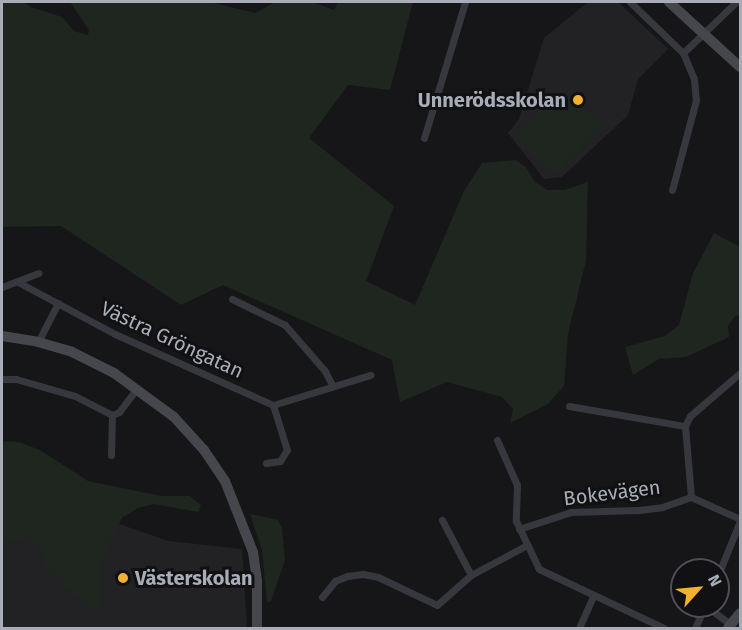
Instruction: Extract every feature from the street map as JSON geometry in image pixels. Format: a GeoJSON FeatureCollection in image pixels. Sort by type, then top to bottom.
{"type":"FeatureCollection","features":[{"type":"Feature","properties":{"kind":"street"},"geometry":{"type":"LineString","coordinates":[[424,138],[465,2]]}},
{"type":"Feature","properties":{"kind":"street"},"geometry":{"type":"LineString","coordinates":[[630,2],[683,53],[694,79],[696,100],[672,190]]}},
{"type":"Feature","properties":{"kind":"street"},"geometry":{"type":"LineString","coordinates":[[669,2],[741,67]]}},
{"type":"Feature","properties":{"kind":"street"},"geometry":{"type":"LineString","coordinates":[[683,53],[736,2]]}},
{"type":"Feature","properties":{"kind":"street"},"geometry":{"type":"LineString","coordinates":[[2,287],[38,273]]}},
{"type":"Feature","properties":{"kind":"street","name":"Västra Gröngatan"},"geometry":{"type":"LineString","coordinates":[[18,282],[115,334],[273,405]]}},
{"type":"Feature","properties":{"kind":"street"},"geometry":{"type":"LineString","coordinates":[[232,299],[285,325],[325,370],[332,385]]}},
{"type":"Feature","properties":{"kind":"street"},"geometry":{"type":"LineString","coordinates":[[38,342],[58,303]]}},
{"type":"Feature","properties":{"kind":"street"},"geometry":{"type":"LineString","coordinates":[[2,336],[38,342],[96,363],[137,388],[174,417],[204,450],[225,481],[253,552],[257,582],[257,628]]}},
{"type":"Feature","properties":{"kind":"street"},"geometry":{"type":"LineString","coordinates":[[691,497],[685,426],[690,416],[741,373]]}},
{"type":"Feature","properties":{"kind":"street"},"geometry":{"type":"LineString","coordinates":[[266,463],[280,461],[287,450],[273,405],[370,375]]}},
{"type":"Feature","properties":{"kind":"street"},"geometry":{"type":"LineString","coordinates":[[2,379],[16,379],[75,396],[112,415]]}},
{"type":"Feature","properties":{"kind":"street"},"geometry":{"type":"LineString","coordinates":[[112,415],[119,412],[137,388]]}},
{"type":"Feature","properties":{"kind":"street"},"geometry":{"type":"LineString","coordinates":[[569,406],[685,426]]}},
{"type":"Feature","properties":{"kind":"street"},"geometry":{"type":"LineString","coordinates":[[111,455],[112,415]]}},
{"type":"Feature","properties":{"kind":"street"},"geometry":{"type":"LineString","coordinates":[[496,440],[517,485],[516,521],[539,569],[664,628]]}},
{"type":"Feature","properties":{"kind":"street","name":"Bokevägen"},"geometry":{"type":"LineString","coordinates":[[519,529],[571,512],[639,510],[662,507],[691,497],[741,520]]}},
{"type":"Feature","properties":{"kind":"street"},"geometry":{"type":"LineString","coordinates":[[442,519],[471,575]]}},
{"type":"Feature","properties":{"kind":"street"},"geometry":{"type":"LineString","coordinates":[[725,558],[741,520]]}},
{"type":"Feature","properties":{"kind":"street"},"geometry":{"type":"LineString","coordinates":[[322,597],[335,581],[347,576],[363,574],[378,577],[437,605],[471,575],[527,545]]}},
{"type":"Feature","properties":{"kind":"street"},"geometry":{"type":"LineString","coordinates":[[579,628],[593,596]]}},
{"type":"Feature","properties":{"kind":"street"},"geometry":{"type":"LineString","coordinates":[[729,627],[741,613]]}},
{"type":"Feature","properties":{"kind":"shaded area"},"geometry":{"type":"Polygon","coordinates":[[[2,2],[23,2],[62,17],[74,31],[88,35],[89,30],[70,2],[210,2],[255,13],[275,2],[312,2],[334,10],[338,2],[413,2],[390,90],[348,85],[309,138],[394,206],[366,281],[415,305],[464,191],[482,163],[515,160],[526,167],[534,181],[547,190],[565,190],[588,182],[586,261],[568,334],[564,386],[548,404],[510,423],[513,409],[502,397],[447,382],[400,402],[392,360],[223,285],[181,305],[61,226],[2,227],[2,2]]]}},
{"type":"Feature","properties":{"kind":"shaded area","name":"Unnerödsskolan"},"geometry":{"type":"Polygon","coordinates":[[[588,2],[618,2],[668,49],[638,79],[628,115],[562,177],[544,179],[508,133],[519,119],[544,38],[588,2]]]}},
{"type":"Feature","properties":{"kind":"shaded area"},"geometry":{"type":"Polygon","coordinates":[[[561,87],[602,125],[556,175],[515,137],[561,87]]]}},
{"type":"Feature","properties":{"kind":"shaded area"},"geometry":{"type":"Polygon","coordinates":[[[714,233],[740,247],[740,315],[735,316],[728,326],[729,337],[686,357],[659,359],[633,375],[625,347],[665,336],[679,325],[693,273],[714,233]]]}},
{"type":"Feature","properties":{"kind":"shaded area"},"geometry":{"type":"Polygon","coordinates":[[[2,441],[19,442],[40,450],[88,481],[161,496],[190,496],[201,505],[198,512],[154,504],[138,508],[122,518],[107,548],[102,569],[100,606],[94,613],[46,569],[40,548],[27,537],[7,543],[2,542],[2,441]]]}},
{"type":"Feature","properties":{"kind":"shaded area","name":"Västerskolan"},"geometry":{"type":"Polygon","coordinates":[[[2,483],[168,541],[242,549],[247,628],[2,628],[2,483]]]}},
{"type":"Feature","properties":{"kind":"shaded area"},"geometry":{"type":"Polygon","coordinates":[[[250,514],[278,520],[282,528],[285,560],[271,601],[267,603],[262,550],[250,514]]]}},
{"type":"Feature","properties":{"kind":"place","name":"Unnerödsskolan"},"geometry":{"type":"Point","coordinates":[578,100]}},
{"type":"Feature","properties":{"kind":"place","name":"Västerskolan"},"geometry":{"type":"Point","coordinates":[123,578]}}]}
